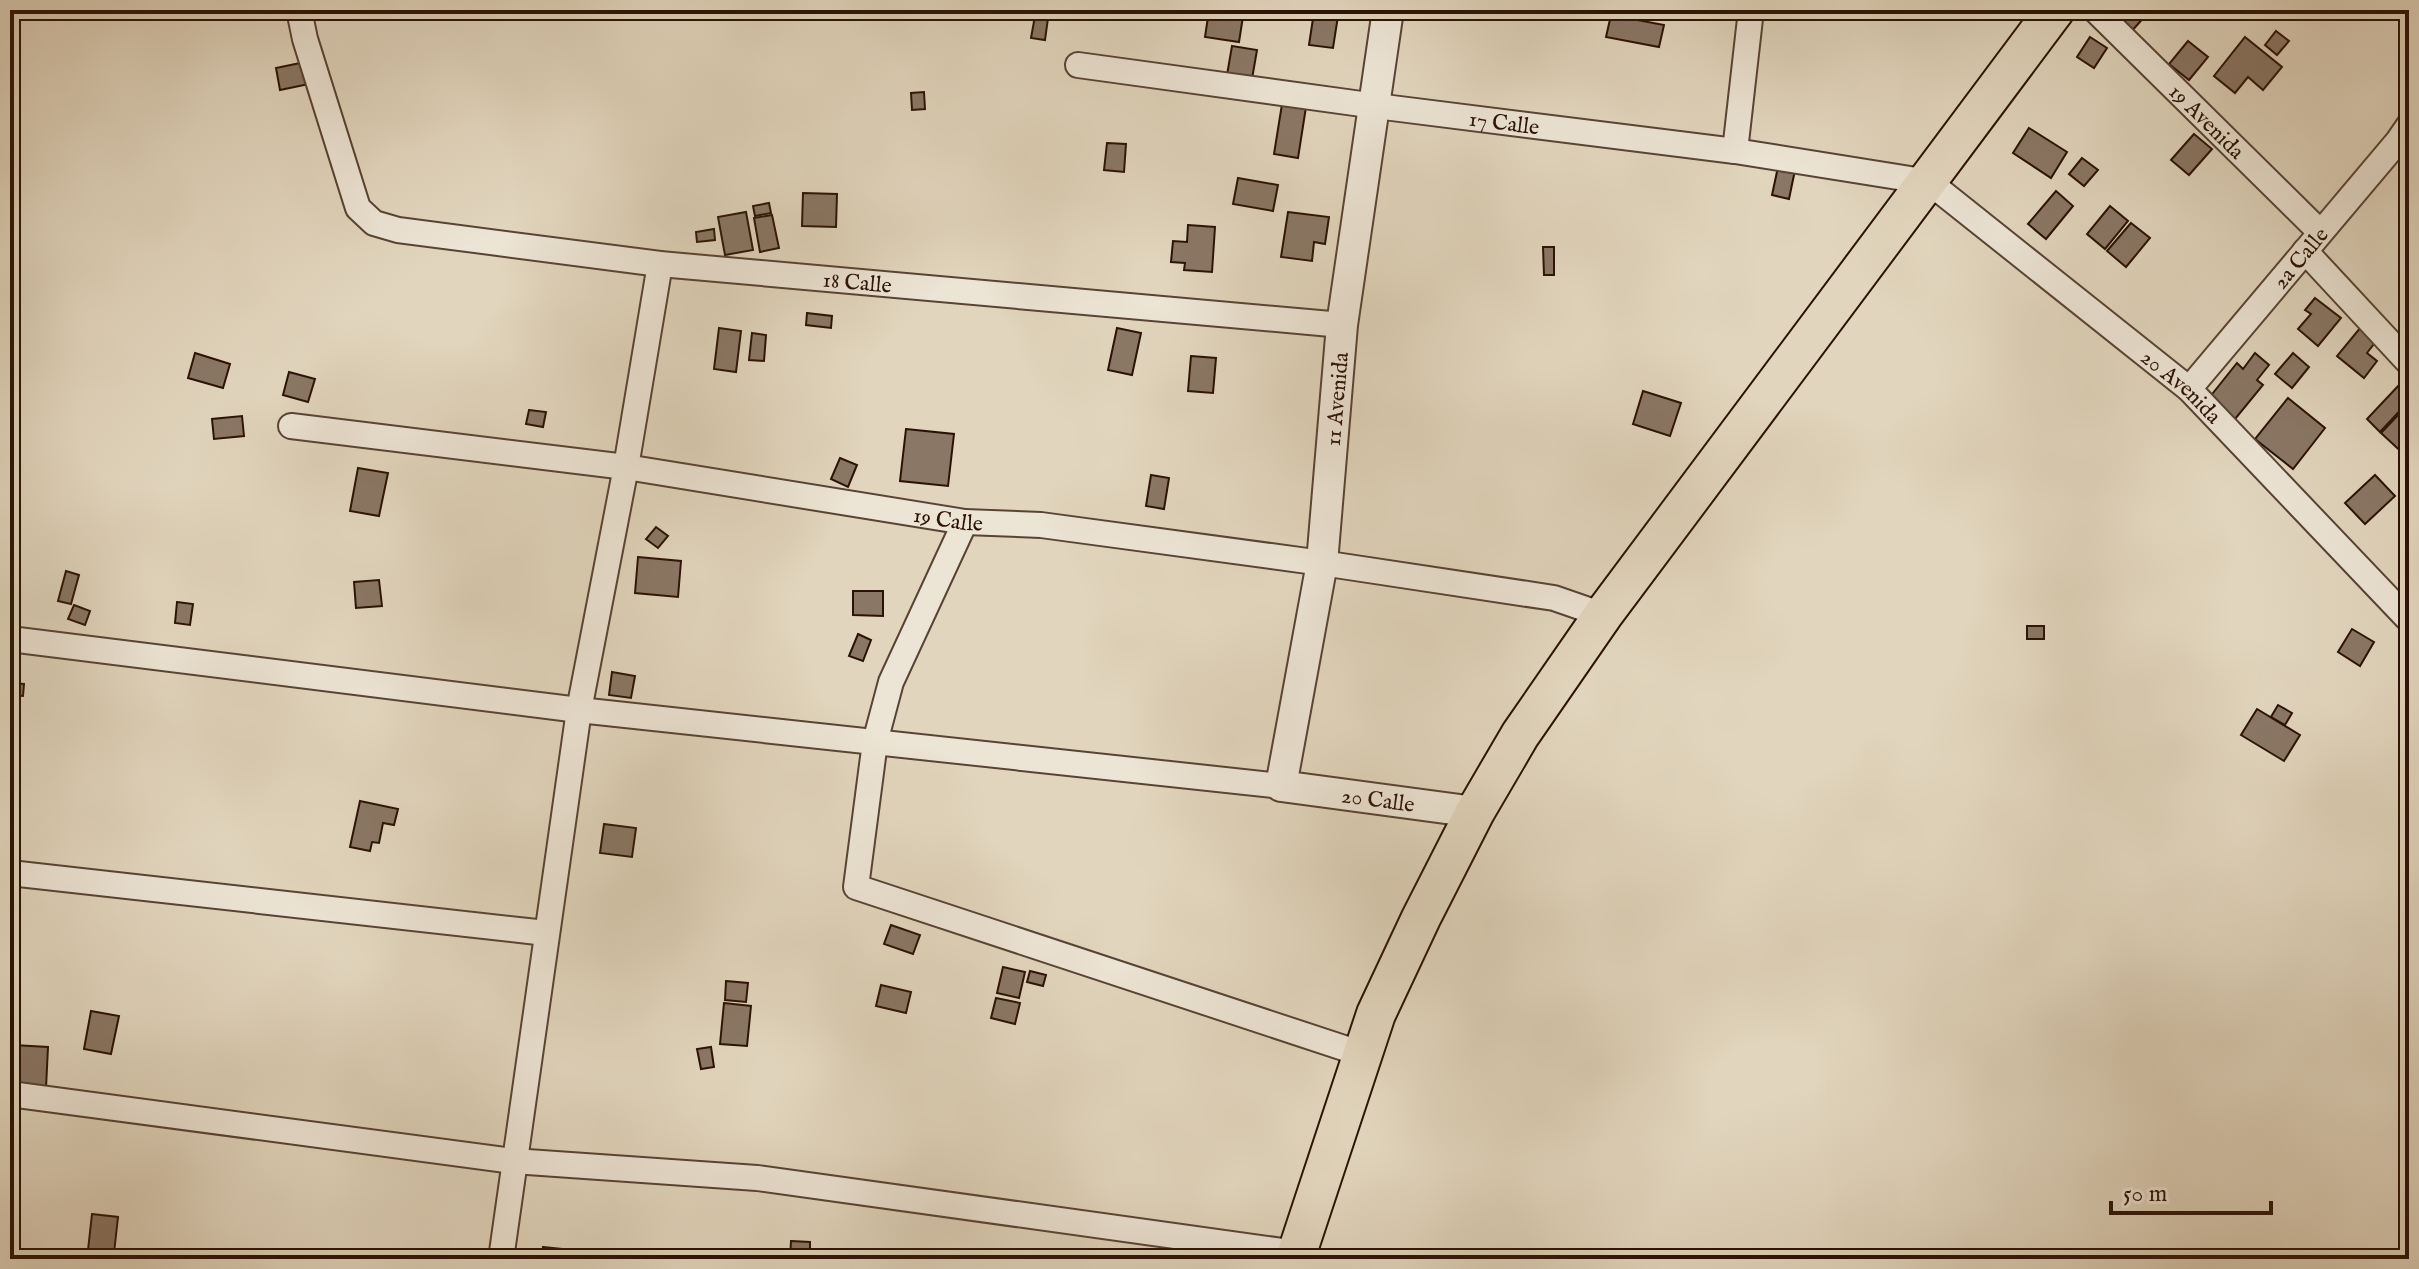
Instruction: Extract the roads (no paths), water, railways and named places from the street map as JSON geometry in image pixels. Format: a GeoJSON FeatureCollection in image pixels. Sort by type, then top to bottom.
{"type":"FeatureCollection","features":[{"type":"Feature","properties":{"kind":"main road"},"geometry":{"type":"LineString","coordinates":[[1296,1256],[1362,1054],[1389,986],[1475,812],[1520,735],[1603,615],[2055,10]]}},
{"type":"Feature","properties":{"kind":"street","name":"18 Calle"},"geometry":{"type":"LineString","coordinates":[[299,10],[305,39],[358,208],[374,223],[398,230],[660,264],[1342,325]]}},
{"type":"Feature","properties":{"kind":"street","name":"11 Avenida"},"geometry":{"type":"LineString","coordinates":[[1281,786],[1322,563],[1342,325],[1388,10]]}},
{"type":"Feature","properties":{"kind":"street"},"geometry":{"type":"LineString","coordinates":[[1735,151],[1751,10]]}},
{"type":"Feature","properties":{"kind":"street","name":"19 Avenida"},"geometry":{"type":"LineString","coordinates":[[2095,10],[2313,241],[2409,363]]}},
{"type":"Feature","properties":{"kind":"street","name":"17 Calle"},"geometry":{"type":"LineString","coordinates":[[1078,65],[1735,151],[1929,182]]}},
{"type":"Feature","properties":{"kind":"street","name":"2a Calle"},"geometry":{"type":"LineString","coordinates":[[2189,389],[2409,125]]}},
{"type":"Feature","properties":{"kind":"street","name":"20 Avenida"},"geometry":{"type":"LineString","coordinates":[[1929,182],[2189,389],[2409,620]]}},
{"type":"Feature","properties":{"kind":"street"},"geometry":{"type":"LineString","coordinates":[[501,1259],[579,710],[626,467],[660,264]]}},
{"type":"Feature","properties":{"kind":"street","name":"19 Calle"},"geometry":{"type":"LineString","coordinates":[[291,426],[626,467],[965,522],[1041,525],[1322,563],[1554,598],[1603,615]]}},
{"type":"Feature","properties":{"kind":"street"},"geometry":{"type":"LineString","coordinates":[[965,522],[891,682],[875,742],[856,887],[1362,1054]]}},
{"type":"Feature","properties":{"kind":"street"},"geometry":{"type":"LineString","coordinates":[[10,639],[579,710],[1281,786]]}},
{"type":"Feature","properties":{"kind":"street","name":"20 Calle"},"geometry":{"type":"LineString","coordinates":[[1281,786],[1475,812]]}},
{"type":"Feature","properties":{"kind":"street"},"geometry":{"type":"LineString","coordinates":[[10,873],[546,933]]}},
{"type":"Feature","properties":{"kind":"street"},"geometry":{"type":"LineString","coordinates":[[10,1094],[513,1161],[757,1178],[1296,1256]]}}]}
